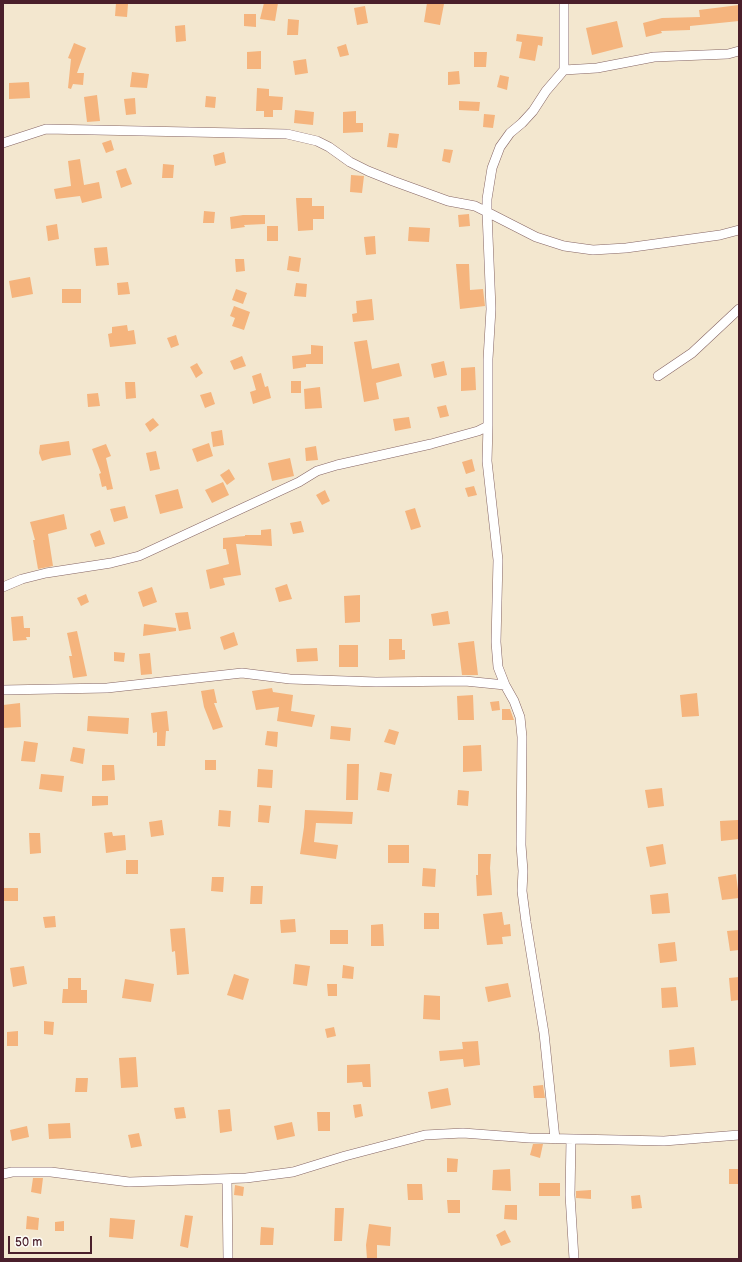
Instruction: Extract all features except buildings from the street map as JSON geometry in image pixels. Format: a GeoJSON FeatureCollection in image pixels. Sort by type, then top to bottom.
{"type":"FeatureCollection","features":[{"type":"Feature","properties":{"kind":"street"},"geometry":{"type":"LineString","coordinates":[[555,1139],[544,1033],[522,891],[522,737],[520,717],[514,701],[505,685],[497,661],[498,560],[487,461],[488,359],[491,309],[487,199],[492,168],[500,147],[510,133],[522,123],[532,111],[546,91],[564,70],[564,3]]}},
{"type":"Feature","properties":{"kind":"street"},"geometry":{"type":"LineString","coordinates":[[564,70],[597,68],[654,57],[728,54],[739,51]]}},
{"type":"Feature","properties":{"kind":"street"},"geometry":{"type":"LineString","coordinates":[[3,143],[46,129],[286,134],[316,141],[329,147],[350,162],[393,181],[448,201],[475,206],[536,237],[564,246],[592,250],[626,248],[720,235],[739,230]]}},
{"type":"Feature","properties":{"kind":"street"},"geometry":{"type":"LineString","coordinates":[[658,376],[692,353],[739,309]]}},
{"type":"Feature","properties":{"kind":"street"},"geometry":{"type":"LineString","coordinates":[[3,587],[34,576],[111,563],[139,556],[299,482],[317,471],[337,465],[431,444],[478,431],[488,426]]}},
{"type":"Feature","properties":{"kind":"street"},"geometry":{"type":"LineString","coordinates":[[3,690],[107,688],[242,673],[290,679],[376,682],[465,681],[505,685]]}},
{"type":"Feature","properties":{"kind":"street"},"geometry":{"type":"LineString","coordinates":[[3,1174],[12,1172],[51,1172],[129,1182],[246,1178],[293,1172],[352,1154],[425,1135],[463,1133],[528,1138],[664,1141],[739,1135]]}},
{"type":"Feature","properties":{"kind":"street"},"geometry":{"type":"LineString","coordinates":[[572,1139],[570,1195],[574,1259]]}},
{"type":"Feature","properties":{"kind":"street"},"geometry":{"type":"LineString","coordinates":[[227,1179],[228,1259]]}}]}
